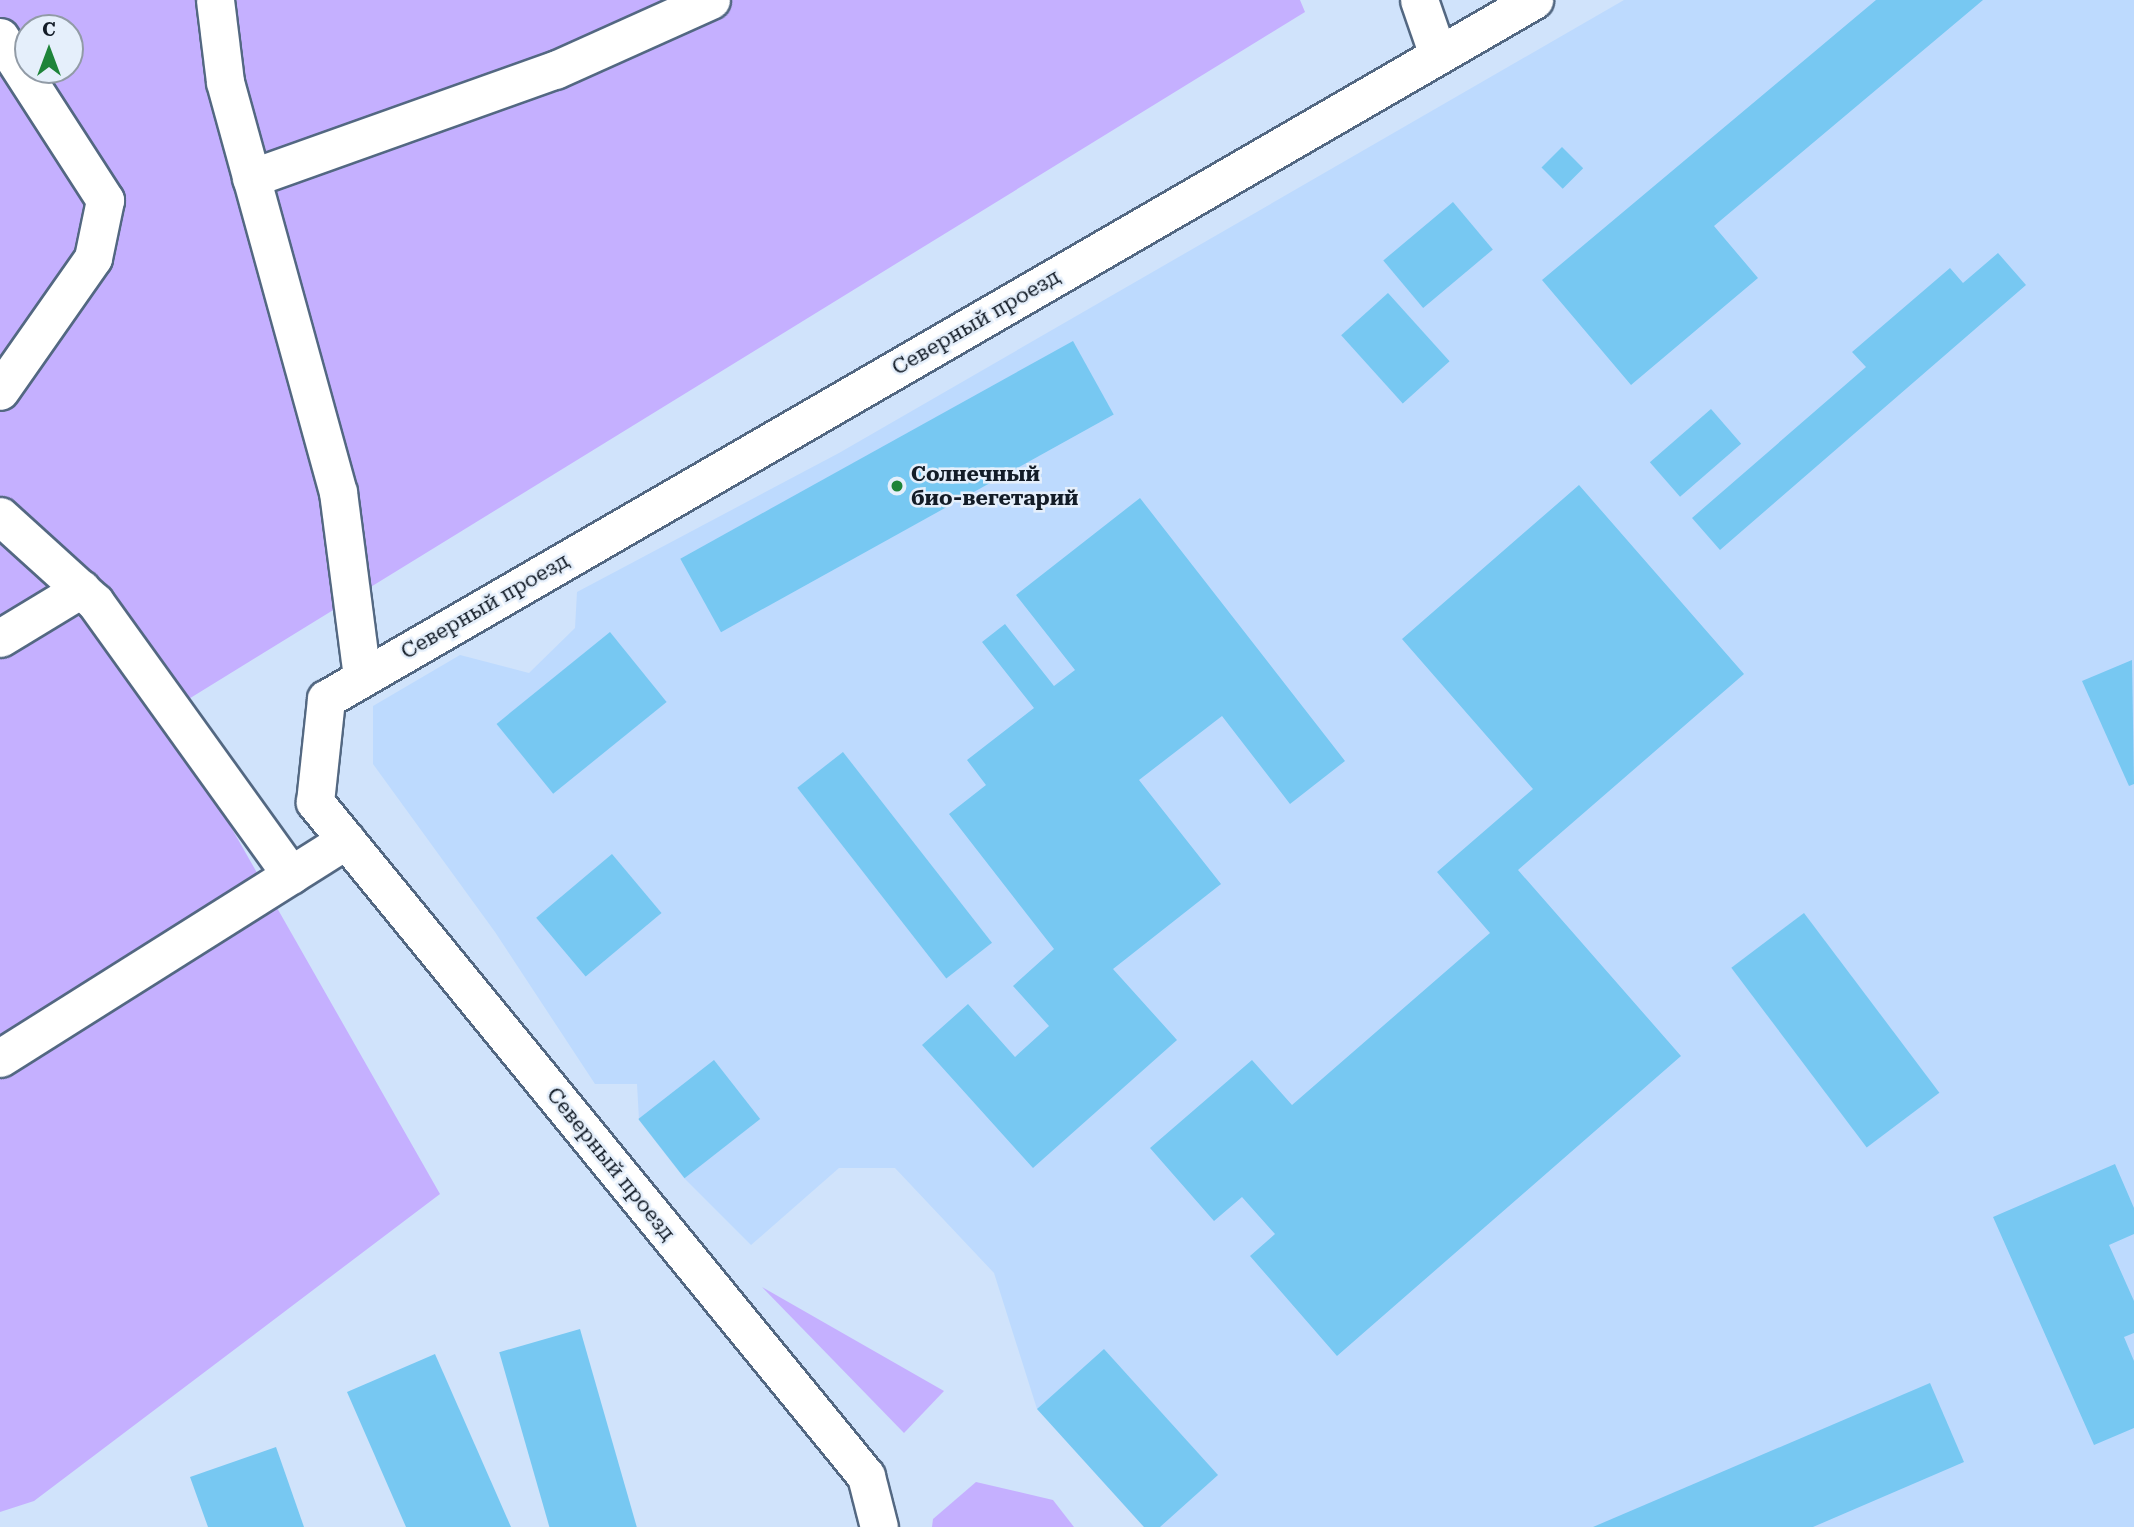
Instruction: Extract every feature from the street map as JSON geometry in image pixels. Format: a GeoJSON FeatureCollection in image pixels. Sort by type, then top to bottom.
{"type":"FeatureCollection","features":[{"type":"Feature","properties":{"kind":"street"},"geometry":{"type":"LineString","coordinates":[[215,0],[225,82],[338,492],[362,677]]}},
{"type":"Feature","properties":{"kind":"street"},"geometry":{"type":"LineString","coordinates":[[251,178],[555,70],[711,0]]}},
{"type":"Feature","properties":{"kind":"street"},"geometry":{"type":"LineString","coordinates":[[1419,0],[1438,55]]}},
{"type":"Feature","properties":{"kind":"street","name":"Северный проезд"},"geometry":{"type":"LineString","coordinates":[[879,1527],[866,1476],[315,802],[326,699],[1534,0]]}},
{"type":"Feature","properties":{"kind":"street"},"geometry":{"type":"LineString","coordinates":[[0,37],[105,200],[93,258],[0,391]]}},
{"type":"Feature","properties":{"kind":"street"},"geometry":{"type":"LineString","coordinates":[[0,516],[81,589],[291,875]]}},
{"type":"Feature","properties":{"kind":"street"},"geometry":{"type":"LineString","coordinates":[[0,638],[81,589]]}},
{"type":"Feature","properties":{"kind":"street"},"geometry":{"type":"LineString","coordinates":[[0,1058],[346,840]]}},
{"type":"Feature","properties":{"kind":"shaded area"},"geometry":{"type":"Polygon","coordinates":[[[0,0],[1300,0],[1305,12],[166,713],[440,1194],[34,1501],[0,1512],[0,0]]]}},
{"type":"Feature","properties":{"kind":"shaded area"},"geometry":{"type":"Polygon","coordinates":[[[1624,0],[2134,0],[2134,1527],[1144,1527],[1037,1409],[994,1273],[895,1168],[839,1168],[751,1245],[684,1178],[639,1120],[637,1084],[595,1084],[495,932],[373,764],[373,706],[460,655],[529,673],[575,628],[577,592],[839,453],[1624,0]]]}},
{"type":"Feature","properties":{"kind":"shaded area"},"geometry":{"type":"Polygon","coordinates":[[[762,1287],[944,1391],[904,1433],[762,1287]]]}},
{"type":"Feature","properties":{"kind":"shaded area"},"geometry":{"type":"Polygon","coordinates":[[[976,1482],[1053,1500],[1074,1527],[932,1527],[933,1519],[976,1482]]]}},
{"type":"Feature","properties":{"kind":"building"},"geometry":{"type":"Polygon","coordinates":[[[1876,0],[1983,0],[1714,226],[1758,278],[1631,385],[1542,280],[1876,0]]]}},
{"type":"Feature","properties":{"kind":"building"},"geometry":{"type":"Polygon","coordinates":[[[1562,147],[1583,168],[1563,189],[1541,168],[1562,147]]]}},
{"type":"Feature","properties":{"kind":"building"},"geometry":{"type":"Polygon","coordinates":[[[1453,202],[1493,249],[1423,308],[1383,260],[1453,202]]]}},
{"type":"Feature","properties":{"kind":"building"},"geometry":{"type":"Polygon","coordinates":[[[1998,253],[2026,285],[1720,550],[1692,518],[1866,367],[1852,352],[1950,268],[1963,283],[1998,253]]]}},
{"type":"Feature","properties":{"kind":"building"},"geometry":{"type":"Polygon","coordinates":[[[1388,293],[1450,361],[1403,404],[1341,335],[1388,293]]]}},
{"type":"Feature","properties":{"kind":"building","name":"Солнечный био-вегетарий"},"geometry":{"type":"Polygon","coordinates":[[[1073,341],[1114,414],[721,632],[680,559],[1073,341]]]}},
{"type":"Feature","properties":{"kind":"building"},"geometry":{"type":"Polygon","coordinates":[[[1711,409],[1741,444],[1680,497],[1650,462],[1711,409]]]}},
{"type":"Feature","properties":{"kind":"building"},"geometry":{"type":"Polygon","coordinates":[[[1579,485],[1744,674],[1518,870],[1681,1056],[1337,1356],[1250,1256],[1275,1234],[1242,1197],[1214,1221],[1150,1148],[1252,1060],[1292,1105],[1490,933],[1437,872],[1533,789],[1402,639],[1579,485]]]}},
{"type":"Feature","properties":{"kind":"building"},"geometry":{"type":"Polygon","coordinates":[[[1140,498],[1345,761],[1290,804],[1222,716],[1139,780],[1221,884],[1113,969],[1177,1040],[1033,1168],[922,1045],[968,1004],[1015,1057],[1049,1026],[1013,986],[1054,949],[949,814],[986,785],[967,760],[1034,708],[982,642],[1005,624],[1054,686],[1075,670],[1016,595],[1140,498]]]}},
{"type":"Feature","properties":{"kind":"building"},"geometry":{"type":"Polygon","coordinates":[[[610,632],[667,702],[553,794],[497,724],[610,632]]]}},
{"type":"Feature","properties":{"kind":"building"},"geometry":{"type":"Polygon","coordinates":[[[2132,660],[2134,784],[2129,786],[2082,681],[2132,660]]]}},
{"type":"Feature","properties":{"kind":"building"},"geometry":{"type":"Polygon","coordinates":[[[843,752],[992,943],[946,978],[797,788],[843,752]]]}},
{"type":"Feature","properties":{"kind":"building"},"geometry":{"type":"Polygon","coordinates":[[[612,854],[661,913],[586,977],[536,918],[612,854]]]}},
{"type":"Feature","properties":{"kind":"building"},"geometry":{"type":"Polygon","coordinates":[[[1804,913],[1939,1093],[1867,1147],[1731,968],[1804,913]]]}},
{"type":"Feature","properties":{"kind":"building"},"geometry":{"type":"Polygon","coordinates":[[[714,1060],[760,1119],[685,1178],[638,1119],[714,1060]]]}},
{"type":"Feature","properties":{"kind":"building"},"geometry":{"type":"Polygon","coordinates":[[[2115,1164],[2134,1208],[2134,1234],[2109,1245],[2134,1301],[2134,1333],[2124,1337],[2134,1361],[2134,1428],[2094,1445],[1993,1217],[2115,1164]]]}},
{"type":"Feature","properties":{"kind":"building"},"geometry":{"type":"Polygon","coordinates":[[[580,1329],[637,1527],[549,1527],[499,1352],[580,1329]]]}},
{"type":"Feature","properties":{"kind":"building"},"geometry":{"type":"Polygon","coordinates":[[[1104,1349],[1218,1475],[1160,1527],[1144,1527],[1037,1409],[1104,1349]]]}},
{"type":"Feature","properties":{"kind":"building"},"geometry":{"type":"Polygon","coordinates":[[[435,1354],[511,1527],[406,1527],[347,1392],[435,1354]]]}},
{"type":"Feature","properties":{"kind":"building"},"geometry":{"type":"Polygon","coordinates":[[[1930,1383],[1964,1462],[1813,1527],[1593,1527],[1930,1383]]]}},
{"type":"Feature","properties":{"kind":"building"},"geometry":{"type":"Polygon","coordinates":[[[276,1447],[304,1527],[208,1527],[190,1477],[276,1447]]]}},
{"type":"Feature","properties":{"kind":"place","name":"Солнечный био-вегетарий"},"geometry":{"type":"Point","coordinates":[897,486]}}]}
